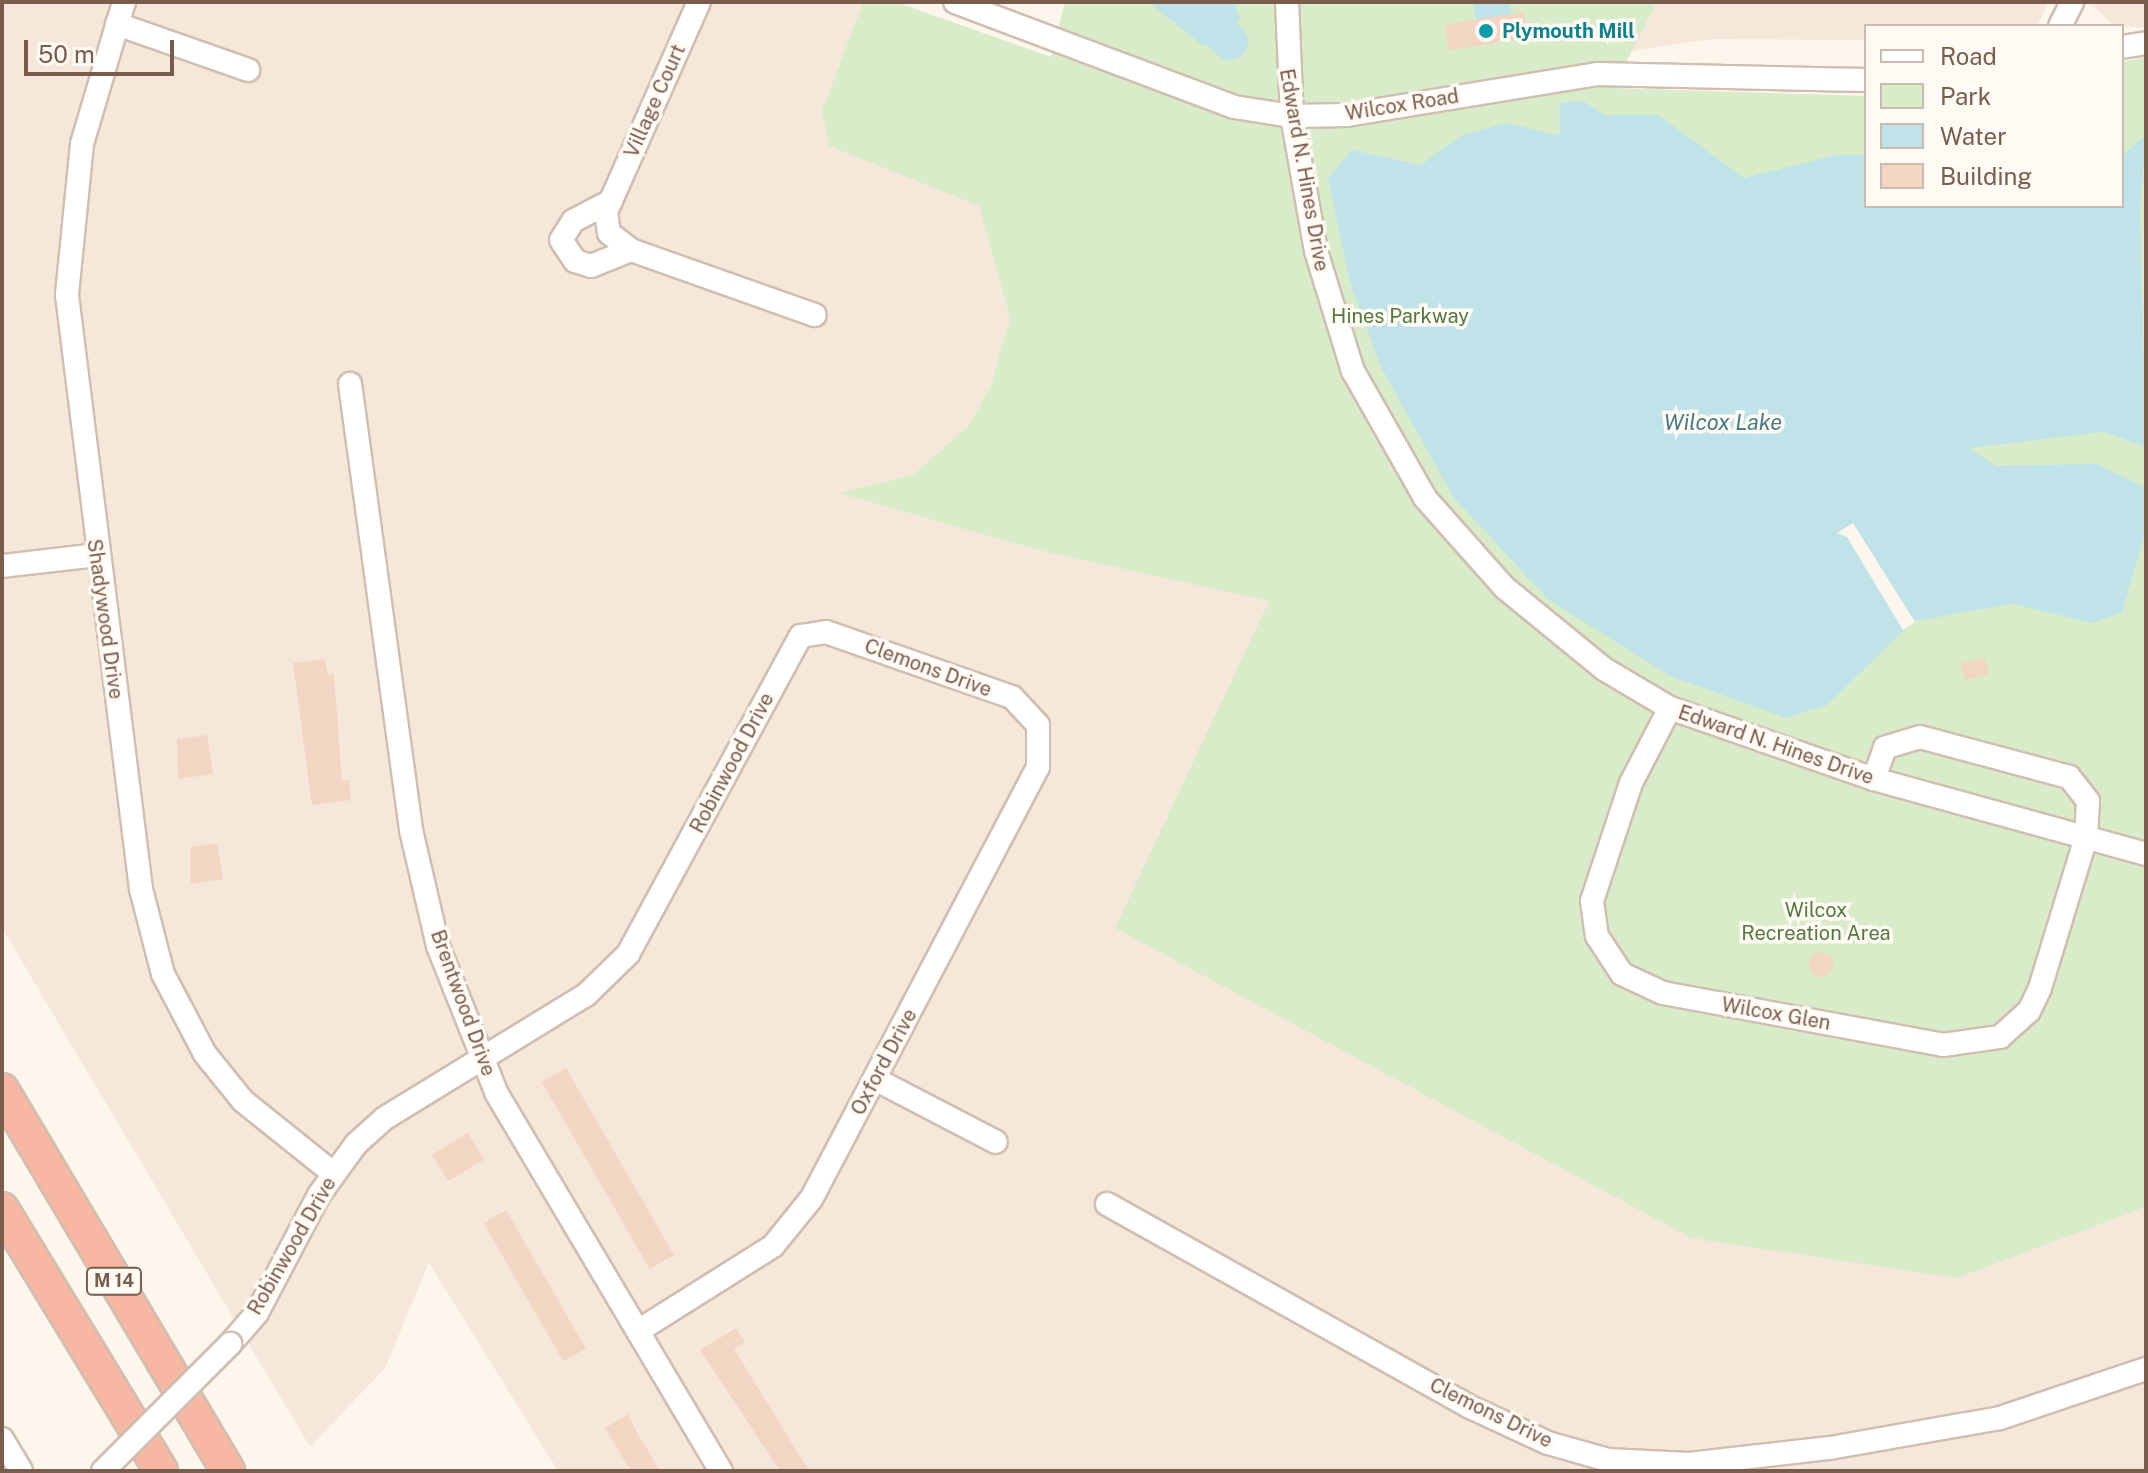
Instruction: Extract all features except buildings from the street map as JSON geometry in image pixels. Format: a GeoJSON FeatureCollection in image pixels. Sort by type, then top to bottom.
{"type":"FeatureCollection","features":[{"type":"Feature","properties":{"kind":"highway","name":"M 14"},"geometry":{"type":"LineString","coordinates":[[2,1090],[228,1471]]}},
{"type":"Feature","properties":{"kind":"highway","name":"M 14"},"geometry":{"type":"LineString","coordinates":[[2,1209],[161,1471]]}},
{"type":"Feature","properties":{"kind":"street","name":"Shadywood Drive"},"geometry":{"type":"LineString","coordinates":[[124,2],[82,144],[68,255],[71,356],[141,889],[163,974],[222,1078],[333,1173]]}},
{"type":"Feature","properties":{"kind":"street","name":"Village Court"},"geometry":{"type":"LineString","coordinates":[[611,201],[699,2]]}},
{"type":"Feature","properties":{"kind":"street","name":"Wilcox Road"},"geometry":{"type":"LineString","coordinates":[[955,2],[1234,107],[1292,116],[1347,115],[1597,74],[1864,80]]}},
{"type":"Feature","properties":{"kind":"street","name":"Edward N. Hines Drive"},"geometry":{"type":"LineString","coordinates":[[1287,2],[1292,116],[1331,310],[1368,404],[1404,468],[1447,526],[1526,606],[1604,669],[1670,708],[1874,779],[2146,854]]}},
{"type":"Feature","properties":{"kind":"street"},"geometry":{"type":"LineString","coordinates":[[2061,24],[2072,2]]}},
{"type":"Feature","properties":{"kind":"street"},"geometry":{"type":"LineString","coordinates":[[117,24],[248,70]]}},
{"type":"Feature","properties":{"kind":"street"},"geometry":{"type":"LineString","coordinates":[[2124,47],[2146,43]]}},
{"type":"Feature","properties":{"kind":"street"},"geometry":{"type":"LineString","coordinates":[[611,201],[609,233],[631,250],[815,315]]}},
{"type":"Feature","properties":{"kind":"street"},"geometry":{"type":"LineString","coordinates":[[611,201],[573,221],[561,240],[575,261],[591,266],[631,250]]}},
{"type":"Feature","properties":{"kind":"street","name":"Brentwood Drive"},"geometry":{"type":"LineString","coordinates":[[350,384],[411,830],[438,946],[482,1060],[562,1211],[721,1471]]}},
{"type":"Feature","properties":{"kind":"street"},"geometry":{"type":"LineString","coordinates":[[2,566],[97,555]]}},
{"type":"Feature","properties":{"kind":"street","name":"Robinwood Drive"},"geometry":{"type":"LineString","coordinates":[[103,1471],[230,1344],[269,1292],[333,1173],[385,1118],[586,995],[628,954],[808,632]]}},
{"type":"Feature","properties":{"kind":"street","name":"Clemons Drive"},"geometry":{"type":"LineString","coordinates":[[808,632],[826,632],[1012,697],[1038,725]]}},
{"type":"Feature","properties":{"kind":"street","name":"Wilcox Glen"},"geometry":{"type":"LineString","coordinates":[[1670,708],[1631,783],[1592,901],[1607,957],[1622,974],[1663,993],[1943,1045],[1984,1044],[2029,1011],[2086,838],[2088,801],[2076,783],[1989,755],[1906,737],[1885,748],[1874,779]]}},
{"type":"Feature","properties":{"kind":"street","name":"Oxford Drive"},"geometry":{"type":"LineString","coordinates":[[638,1331],[787,1232],[875,1079],[1038,767],[1038,725]]}},
{"type":"Feature","properties":{"kind":"street"},"geometry":{"type":"LineString","coordinates":[[875,1079],[996,1142]]}},
{"type":"Feature","properties":{"kind":"street","name":"Clemons Drive"},"geometry":{"type":"LineString","coordinates":[[1107,1204],[1468,1406],[1548,1443],[1608,1460],[1689,1464],[1830,1448],[2000,1418],[2146,1369]]}},
{"type":"Feature","properties":{"kind":"street"},"geometry":{"type":"LineString","coordinates":[[2,1439],[21,1471]]}},
{"type":"Feature","properties":{"kind":"shaded area"},"geometry":{"type":"Polygon","coordinates":[[[2,2],[863,2],[822,111],[829,146],[979,206],[1010,318],[990,388],[968,426],[913,475],[840,493],[1042,551],[1270,601],[1116,928],[1482,1125],[1956,1278],[2146,1207],[2146,1471],[558,1471],[429,1263],[385,1368],[310,1447],[2,928],[2,2]]]}},
{"type":"Feature","properties":{"kind":"shaded area"},"geometry":{"type":"Polygon","coordinates":[[[1657,2],[2049,2],[2038,24],[1864,24],[1864,40],[1713,39],[1631,51],[1657,2]]]}},
{"type":"Feature","properties":{"kind":"shaded area"},"geometry":{"type":"Polygon","coordinates":[[[2146,2],[2146,27],[2112,24],[2091,4],[2146,2]]]}},
{"type":"Feature","properties":{"kind":"green space"},"geometry":{"type":"Polygon","coordinates":[[[863,2],[896,2],[1051,57],[1065,2],[1657,2],[1613,88],[1864,96],[1864,208],[2124,208],[2124,62],[2146,57],[2146,1207],[1957,1278],[1691,1238],[1115,928],[1269,601],[1042,551],[839,493],[913,475],[968,426],[990,388],[1010,318],[979,206],[829,146],[822,111],[863,2]]]}},
{"type":"Feature","properties":{"kind":"water"},"geometry":{"type":"Polygon","coordinates":[[[1149,2],[1234,2],[1240,18],[1217,48],[1202,45],[1149,2]]]}},
{"type":"Feature","properties":{"kind":"water","name":"Wilcox Lake"},"geometry":{"type":"Polygon","coordinates":[[[1583,101],[1605,115],[1658,115],[1744,178],[1837,155],[1864,155],[1864,208],[2124,208],[2124,154],[2146,134],[2140,210],[2146,447],[2104,432],[1969,448],[1996,466],[2097,464],[2146,488],[2146,528],[2122,613],[2092,623],[2013,604],[1914,621],[1827,705],[1786,718],[1670,676],[1548,599],[1454,498],[1381,367],[1350,282],[1328,178],[1352,150],[1420,165],[1463,135],[1506,123],[1560,136],[1560,103],[1583,101]]]}},
{"type":"Feature","properties":{"kind":"pier"},"geometry":{"type":"Polygon","coordinates":[[[1853,523],[1915,622],[1903,630],[1847,537],[1837,533],[1853,523]]]}},
{"type":"Feature","properties":{"kind":"waterway"},"geometry":{"type":"LineString","coordinates":[[1192,2],[1230,42]]}},
{"type":"Feature","properties":{"kind":"waterway"},"geometry":{"type":"LineString","coordinates":[[1491,2],[1493,14]]}},
{"type":"Feature","properties":{"kind":"place","name":"Plymouth Mill"},"geometry":{"type":"Point","coordinates":[1486,31]}},
{"type":"Feature","properties":{"kind":"park label","name":"Hines Parkway"},"geometry":{"type":"Point","coordinates":[1400,316]}},
{"type":"Feature","properties":{"kind":"park label","name":"Wilcox Recreation Area"},"geometry":{"type":"Point","coordinates":[1816,922]}}]}
